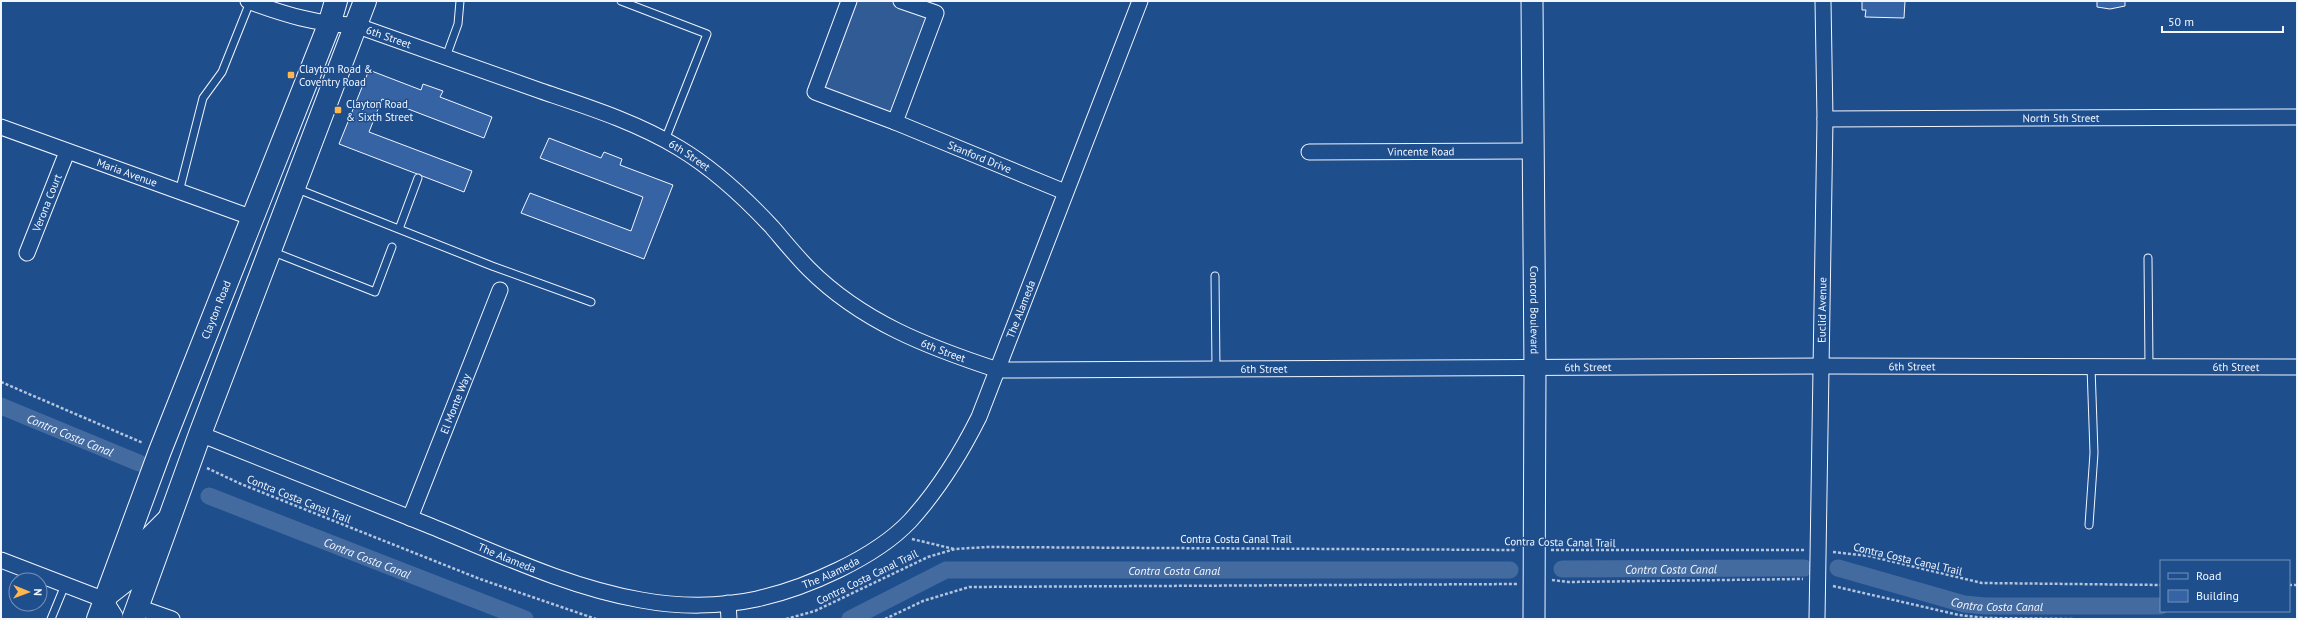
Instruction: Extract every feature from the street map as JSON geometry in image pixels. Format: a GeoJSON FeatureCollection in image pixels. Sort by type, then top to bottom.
{"type":"FeatureCollection","features":[{"type":"Feature","properties":{"kind":"main road","name":"Clayton Road"},"geometry":{"type":"LineString","coordinates":[[106,613],[160,451],[329,25],[336,1]]}},
{"type":"Feature","properties":{"kind":"main road"},"geometry":{"type":"LineString","coordinates":[[135,613],[269,250],[365,1]]}},
{"type":"Feature","properties":{"kind":"street","name":"6th Street"},"geometry":{"type":"LineString","coordinates":[[249,1],[278,12],[329,25],[355,26],[606,114],[664,140],[711,169],[745,198],[808,269],[853,305],[894,330],[946,352],[998,370],[1535,369],[1821,366],[2297,367]]}},
{"type":"Feature","properties":{"kind":"street","name":"Stanford Drive"},"geometry":{"type":"LineString","coordinates":[[849,1],[815,92],[894,122],[1065,192]]}},
{"type":"Feature","properties":{"kind":"street"},"geometry":{"type":"LineString","coordinates":[[894,122],[936,13],[900,1]]}},
{"type":"Feature","properties":{"kind":"street","name":"The Alameda"},"geometry":{"type":"LineString","coordinates":[[200,434],[540,571],[604,592],[643,601],[682,604],[728,603],[757,599],[832,572],[863,557],[909,522],[956,462],[979,417],[998,370],[1065,192],[1140,1]]}},
{"type":"Feature","properties":{"kind":"street","name":"Concord Boulevard"},"geometry":{"type":"LineString","coordinates":[[1532,1],[1535,369],[1534,619]]}},
{"type":"Feature","properties":{"kind":"street","name":"Euclid Avenue"},"geometry":{"type":"LineString","coordinates":[[1817,619],[1824,119],[1823,1]]}},
{"type":"Feature","properties":{"kind":"street","name":"North 5th Street"},"geometry":{"type":"LineString","coordinates":[[1824,119],[2297,117]]}},
{"type":"Feature","properties":{"kind":"street","name":"Maria Avenue"},"geometry":{"type":"LineString","coordinates":[[1,127],[66,152],[253,218]]}},
{"type":"Feature","properties":{"kind":"street","name":"Vincente Road"},"geometry":{"type":"LineString","coordinates":[[1309,152],[1533,151]]}},
{"type":"Feature","properties":{"kind":"street","name":"Verona Court"},"geometry":{"type":"LineString","coordinates":[[26,253],[66,152]]}},
{"type":"Feature","properties":{"kind":"street","name":"El Monte Way"},"geometry":{"type":"LineString","coordinates":[[410,518],[500,290]]}},
{"type":"Feature","properties":{"kind":"street"},"geometry":{"type":"LineString","coordinates":[[1,560],[65,585],[106,613],[129,582],[146,538],[172,511]]}},
{"type":"Feature","properties":{"kind":"street"},"geometry":{"type":"LineString","coordinates":[[728,603],[729,619]]}},
{"type":"Feature","properties":{"kind":"street"},"geometry":{"type":"LineString","coordinates":[[135,613],[172,619]]}},
{"type":"Feature","properties":{"kind":"lane"},"geometry":{"type":"LineString","coordinates":[[179,192],[203,98],[222,72],[249,1]]}},
{"type":"Feature","properties":{"kind":"lane"},"geometry":{"type":"LineString","coordinates":[[446,57],[458,24],[460,1]]}},
{"type":"Feature","properties":{"kind":"lane"},"geometry":{"type":"LineString","coordinates":[[621,1],[707,34],[664,140]]}},
{"type":"Feature","properties":{"kind":"lane"},"geometry":{"type":"LineString","coordinates":[[399,229],[418,178]]}},
{"type":"Feature","properties":{"kind":"lane"},"geometry":{"type":"LineString","coordinates":[[293,187],[591,302]]}},
{"type":"Feature","properties":{"kind":"lane"},"geometry":{"type":"LineString","coordinates":[[269,250],[375,292],[392,247]]}},
{"type":"Feature","properties":{"kind":"lane"},"geometry":{"type":"LineString","coordinates":[[2148,258],[2149,366]]}},
{"type":"Feature","properties":{"kind":"lane"},"geometry":{"type":"LineString","coordinates":[[1215,276],[1216,369]]}},
{"type":"Feature","properties":{"kind":"lane"},"geometry":{"type":"LineString","coordinates":[[2090,525],[2094,453],[2091,366]]}},
{"type":"Feature","properties":{"kind":"lane"},"geometry":{"type":"LineString","coordinates":[[51,619],[65,585]]}},
{"type":"Feature","properties":{"kind":"path"},"geometry":{"type":"LineString","coordinates":[[1,382],[160,451]]}},
{"type":"Feature","properties":{"kind":"path","name":"Contra Costa Canal Trail"},"geometry":{"type":"LineString","coordinates":[[191,461],[241,484],[450,568],[565,610],[596,619]]}},
{"type":"Feature","properties":{"kind":"path","name":"Contra Costa Canal Trail"},"geometry":{"type":"LineString","coordinates":[[894,534],[955,549]]}},
{"type":"Feature","properties":{"kind":"path","name":"Contra Costa Canal Trail"},"geometry":{"type":"LineString","coordinates":[[786,619],[815,611],[928,557],[955,549],[987,547],[1817,550],[1869,556],[1982,583],[2160,584]]}},
{"type":"Feature","properties":{"kind":"path"},"geometry":{"type":"LineString","coordinates":[[885,619],[923,601],[970,588],[1504,584],[1558,579],[1568,582],[1805,579],[1959,615],[1985,618],[2073,619]]}},
{"type":"Feature","properties":{"kind":"shaded area"},"geometry":{"type":"Polygon","coordinates":[[[849,1],[901,1],[936,13],[895,122],[815,92],[849,1]]]}},
{"type":"Feature","properties":{"kind":"building"},"geometry":{"type":"Polygon","coordinates":[[[1862,1],[1905,1],[1904,18],[1865,17],[1866,10],[1862,10],[1862,1]]]}},
{"type":"Feature","properties":{"kind":"building"},"geometry":{"type":"Polygon","coordinates":[[[2097,1],[2125,1],[2125,6],[2110,9],[2097,7],[2097,1]]]}},
{"type":"Feature","properties":{"kind":"building"},"geometry":{"type":"Polygon","coordinates":[[[369,70],[421,90],[423,84],[443,91],[440,97],[492,117],[484,138],[382,99],[369,132],[472,171],[464,192],[339,144],[369,70]]]}},
{"type":"Feature","properties":{"kind":"building"},"geometry":{"type":"Polygon","coordinates":[[[549,138],[601,158],[604,152],[622,159],[620,165],[673,185],[644,259],[521,213],[530,193],[631,231],[643,197],[540,158],[549,138]]]}},
{"type":"Feature","properties":{"kind":"waterway","name":"Contra Costa Canal"},"geometry":{"type":"LineString","coordinates":[[1,406],[139,463]]}},
{"type":"Feature","properties":{"kind":"waterway","name":"Contra Costa Canal"},"geometry":{"type":"LineString","coordinates":[[209,496],[525,619]]}},
{"type":"Feature","properties":{"kind":"waterway","name":"Contra Costa Canal"},"geometry":{"type":"LineString","coordinates":[[1562,569],[1804,568]]}},
{"type":"Feature","properties":{"kind":"waterway","name":"Contra Costa Canal"},"geometry":{"type":"LineString","coordinates":[[1838,568],[1964,604],[1985,606],[2160,606]]}},
{"type":"Feature","properties":{"kind":"waterway","name":"Contra Costa Canal"},"geometry":{"type":"LineString","coordinates":[[850,619],[946,570],[1510,570]]}},
{"type":"Feature","properties":{"kind":"place","name":"Clayton Road & Coventry Road"},"geometry":{"type":"Point","coordinates":[291,75]}},
{"type":"Feature","properties":{"kind":"place","name":"Clayton Road & Sixth Street"},"geometry":{"type":"Point","coordinates":[338,110]}}]}
